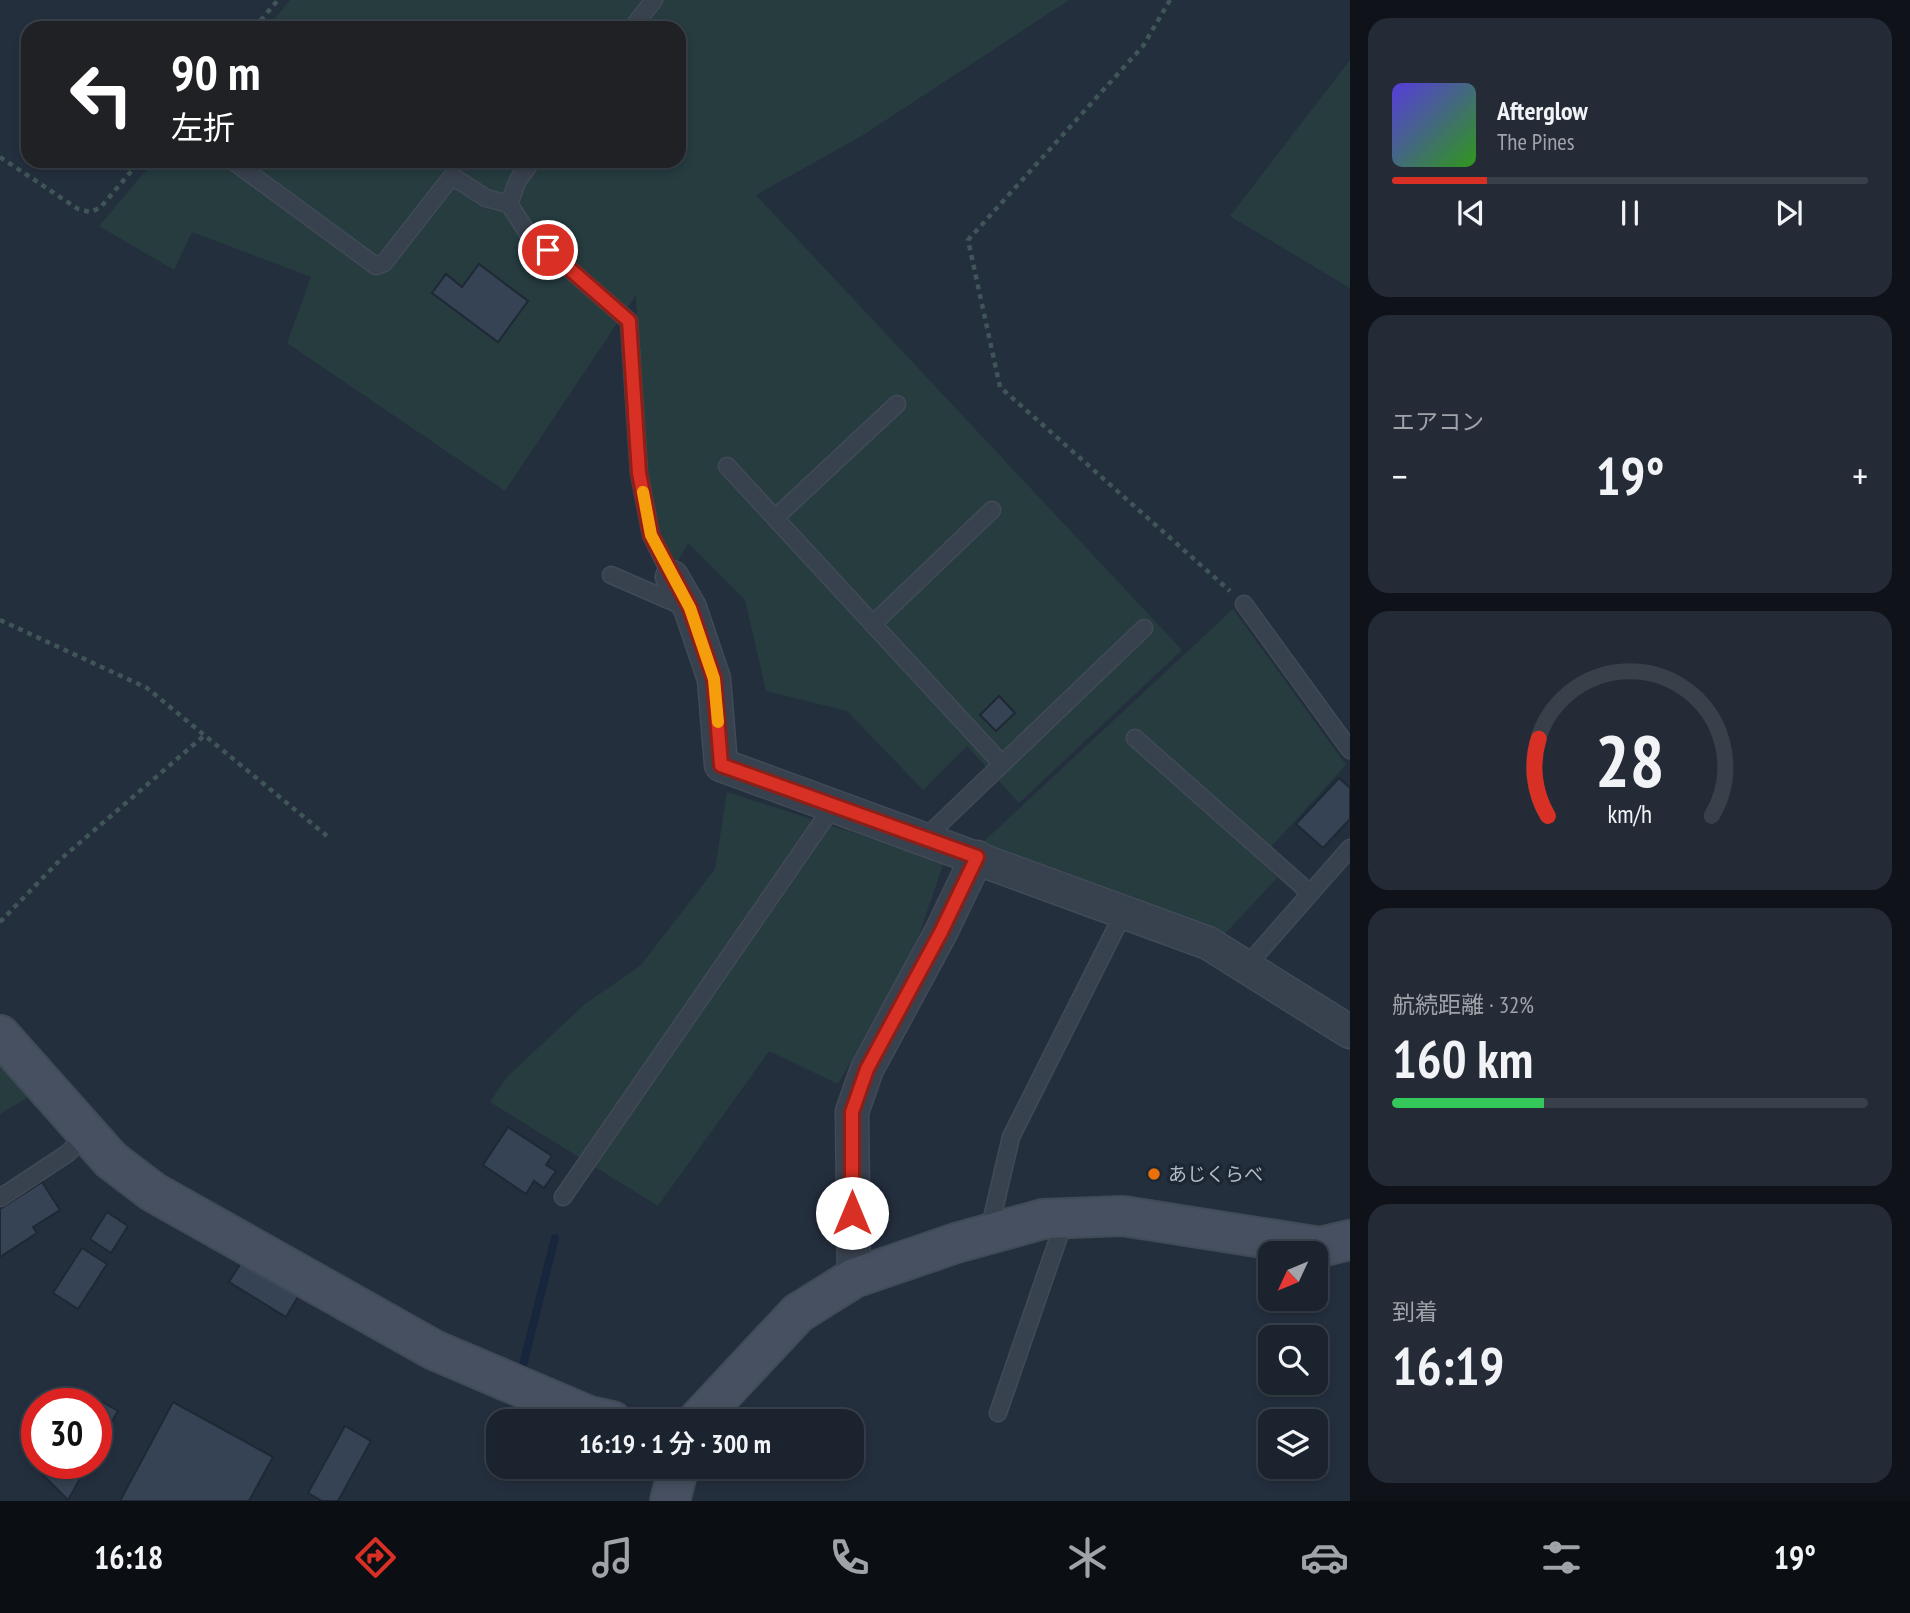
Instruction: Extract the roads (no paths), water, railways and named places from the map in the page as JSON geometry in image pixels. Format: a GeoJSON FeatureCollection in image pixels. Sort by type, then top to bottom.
{"type":"FeatureCollection","features":[{"type":"Feature","properties":{"kind":"street"},"geometry":{"type":"LineString","coordinates":[[672,577],[690,608],[714,679],[721,765],[1208,943],[1350,1032]]}},
{"type":"Feature","properties":{"kind":"street"},"geometry":{"type":"LineString","coordinates":[[854,1278],[852,1112],[867,1069],[941,932],[977,857]]}},
{"type":"Feature","properties":{"kind":"street"},"geometry":{"type":"LineString","coordinates":[[0,1035],[28,1063],[110,1160],[153,1192],[434,1350],[573,1409]]}},
{"type":"Feature","properties":{"kind":"street"},"geometry":{"type":"LineString","coordinates":[[708,1409],[798,1313],[854,1278],[1043,1219],[1123,1216],[1320,1247],[1350,1240]]}},
{"type":"Feature","properties":{"kind":"street"},"geometry":{"type":"LineString","coordinates":[[670,1501],[675,1479]]}},
{"type":"Feature","properties":{"kind":"lane"},"geometry":{"type":"LineString","coordinates":[[638,21],[654,0]]}},
{"type":"Feature","properties":{"kind":"lane"},"geometry":{"type":"LineString","coordinates":[[243,168],[376,266],[384,263],[452,176],[486,198],[509,204],[527,232],[629,321],[639,473],[651,535],[672,577]]}},
{"type":"Feature","properties":{"kind":"lane"},"geometry":{"type":"LineString","coordinates":[[509,204],[518,180],[527,168]]}},
{"type":"Feature","properties":{"kind":"lane"},"geometry":{"type":"LineString","coordinates":[[775,517],[897,404]]}},
{"type":"Feature","properties":{"kind":"lane"},"geometry":{"type":"LineString","coordinates":[[727,466],[1002,764]]}},
{"type":"Feature","properties":{"kind":"lane"},"geometry":{"type":"LineString","coordinates":[[873,624],[992,510]]}},
{"type":"Feature","properties":{"kind":"lane"},"geometry":{"type":"LineString","coordinates":[[611,575],[690,608]]}},
{"type":"Feature","properties":{"kind":"lane"},"geometry":{"type":"LineString","coordinates":[[1244,604],[1350,750]]}},
{"type":"Feature","properties":{"kind":"lane"},"geometry":{"type":"LineString","coordinates":[[925,838],[1143,628]]}},
{"type":"Feature","properties":{"kind":"lane"},"geometry":{"type":"LineString","coordinates":[[1135,738],[1310,893]]}},
{"type":"Feature","properties":{"kind":"lane"},"geometry":{"type":"LineString","coordinates":[[563,1197],[834,805]]}},
{"type":"Feature","properties":{"kind":"lane"},"geometry":{"type":"LineString","coordinates":[[1245,968],[1350,848]]}},
{"type":"Feature","properties":{"kind":"lane"},"geometry":{"type":"LineString","coordinates":[[989,1234],[1011,1137],[1124,912]]}},
{"type":"Feature","properties":{"kind":"lane"},"geometry":{"type":"LineString","coordinates":[[0,1198],[68,1153],[86,1134]]}},
{"type":"Feature","properties":{"kind":"lane"},"geometry":{"type":"LineString","coordinates":[[998,1413],[1065,1219]]}},
{"type":"Feature","properties":{"kind":"waterway"},"geometry":{"type":"LineString","coordinates":[[523,1365],[555,1238]]}},
{"type":"Feature","properties":{"kind":"place","name":"あじくらべ"},"geometry":{"type":"Point","coordinates":[1154,1174]}}]}
